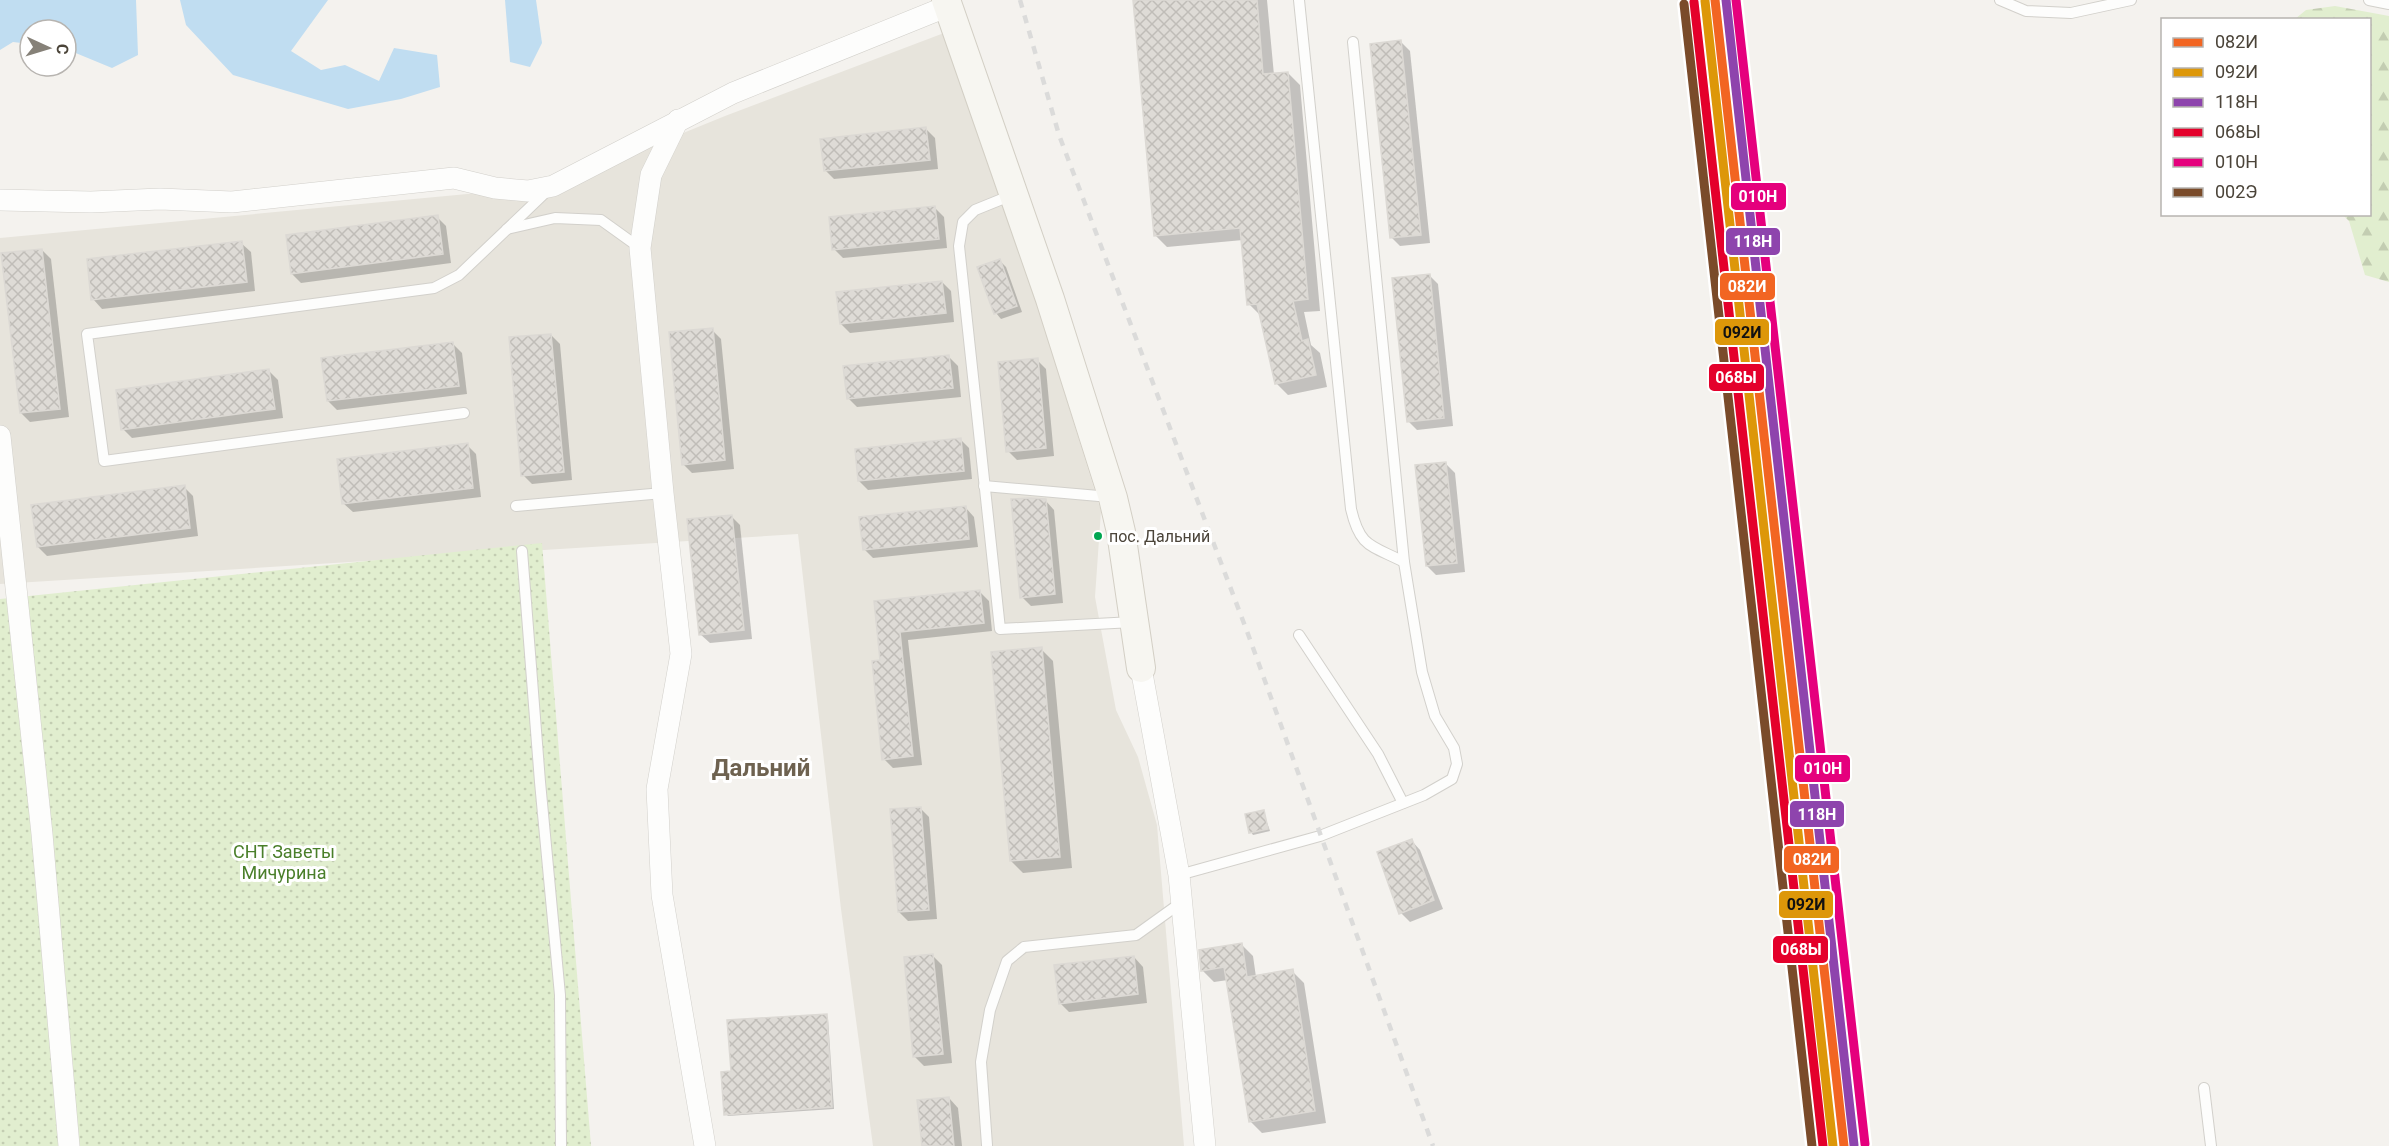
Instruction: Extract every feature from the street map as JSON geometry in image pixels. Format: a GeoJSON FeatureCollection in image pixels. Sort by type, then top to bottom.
{"type":"FeatureCollection","features":[{"type":"Feature","properties":{"kind":"street"},"geometry":{"type":"LineString","coordinates":[[0,200],[91,202],[160,199],[232,202],[454,178],[506,189],[528,191],[553,186],[733,93],[947,3],[1050,299],[1113,498],[1121,532],[1133,622],[1179,875],[1205,1146]]}},
{"type":"Feature","properties":{"kind":"street"},"geometry":{"type":"LineString","coordinates":[[678,120],[651,175],[640,248],[663,494],[681,654],[657,789],[662,895],[705,1146]]}},
{"type":"Feature","properties":{"kind":"street"},"geometry":{"type":"LineString","coordinates":[[0,436],[42,834],[69,1146]]}},
{"type":"Feature","properties":{"kind":"lane"},"geometry":{"type":"LineString","coordinates":[[1299,0],[1351,509],[1356,531],[1365,542],[1404,562]]}},
{"type":"Feature","properties":{"kind":"lane"},"geometry":{"type":"LineString","coordinates":[[2000,0],[2026,11],[2070,13],[2131,0]]}},
{"type":"Feature","properties":{"kind":"lane"},"geometry":{"type":"LineString","coordinates":[[2369,0],[2389,4]]}},
{"type":"Feature","properties":{"kind":"lane"},"geometry":{"type":"LineString","coordinates":[[1179,875],[1320,836],[1436,790],[1452,779],[1457,764],[1454,748],[1435,716],[1422,672],[1404,562],[1353,42]]}},
{"type":"Feature","properties":{"kind":"lane"},"geometry":{"type":"LineString","coordinates":[[464,413],[104,461],[87,334],[434,288],[459,275],[553,186]]}},
{"type":"Feature","properties":{"kind":"lane"},"geometry":{"type":"LineString","coordinates":[[1014,194],[975,210],[963,222],[958,246],[1000,629],[1133,622]]}},
{"type":"Feature","properties":{"kind":"lane"},"geometry":{"type":"LineString","coordinates":[[507,229],[555,218],[601,220],[640,248]]}},
{"type":"Feature","properties":{"kind":"lane"},"geometry":{"type":"LineString","coordinates":[[984,486],[1113,498]]}},
{"type":"Feature","properties":{"kind":"lane"},"geometry":{"type":"LineString","coordinates":[[516,506],[663,494]]}},
{"type":"Feature","properties":{"kind":"lane"},"geometry":{"type":"LineString","coordinates":[[522,551],[560,995],[561,1146]]}},
{"type":"Feature","properties":{"kind":"lane"},"geometry":{"type":"LineString","coordinates":[[1299,635],[1378,754],[1403,803]]}},
{"type":"Feature","properties":{"kind":"lane"},"geometry":{"type":"LineString","coordinates":[[987,1145],[981,1062],[990,1010],[1007,961],[1024,947],[1136,935],[1182,902]]}},
{"type":"Feature","properties":{"kind":"lane"},"geometry":{"type":"LineString","coordinates":[[2204,1088],[2211,1146]]}},
{"type":"Feature","properties":{"kind":"shaded area"},"geometry":{"type":"Polygon","coordinates":[[[944,33],[1033,291],[1101,511],[1095,597],[1116,710],[1138,757],[1157,825],[1184,1146],[873,1146],[841,909],[798,534],[0,584],[0,238],[553,186],[725,116],[944,33]]]}},
{"type":"Feature","properties":{"kind":"green space"},"geometry":{"type":"Polygon","coordinates":[[[2335,6],[2389,16],[2389,282],[2365,275],[2349,221],[2344,216],[2371,216],[2371,18],[2296,18],[2306,10],[2335,6]]]}},
{"type":"Feature","properties":{"kind":"green space","name":"СНТ Заветы Мичурина"},"geometry":{"type":"Polygon","coordinates":[[[542,543],[591,1146],[0,1146],[0,599],[542,543]]]}},
{"type":"Feature","properties":{"kind":"water"},"geometry":{"type":"Polygon","coordinates":[[[0,0],[136,0],[138,55],[112,68],[78,54],[78,18],[18,18],[18,43],[13,42],[0,50],[0,0]]]}},
{"type":"Feature","properties":{"kind":"water"},"geometry":{"type":"Polygon","coordinates":[[[180,0],[328,0],[291,51],[321,70],[345,65],[379,81],[394,48],[437,55],[440,87],[401,99],[348,109],[233,75],[186,25],[180,0]]]}},
{"type":"Feature","properties":{"kind":"water"},"geometry":{"type":"Polygon","coordinates":[[[505,0],[536,0],[542,43],[530,67],[510,62],[505,0]]]}},
{"type":"Feature","properties":{"kind":"building"},"geometry":{"type":"Polygon","coordinates":[[[1133,0],[1257,0],[1263,74],[1288,72],[1308,299],[1293,301],[1302,341],[1308,339],[1316,375],[1275,384],[1257,304],[1247,305],[1240,228],[1154,236],[1133,0]]]}},
{"type":"Feature","properties":{"kind":"building"},"geometry":{"type":"Polygon","coordinates":[[[1401,40],[1421,235],[1390,238],[1370,44],[1401,40]]]}},
{"type":"Feature","properties":{"kind":"building"},"geometry":{"type":"Polygon","coordinates":[[[926,127],[930,160],[824,171],[820,139],[926,127]]]}},
{"type":"Feature","properties":{"kind":"building"},"geometry":{"type":"Polygon","coordinates":[[[935,206],[939,239],[832,250],[829,217],[935,206]]]}},
{"type":"Feature","properties":{"kind":"building"},"geometry":{"type":"Polygon","coordinates":[[[438,215],[443,254],[291,274],[286,235],[438,215]]]}},
{"type":"Feature","properties":{"kind":"building"},"geometry":{"type":"Polygon","coordinates":[[[242,241],[247,282],[91,300],[87,259],[242,241]]]}},
{"type":"Feature","properties":{"kind":"building"},"geometry":{"type":"Polygon","coordinates":[[[42,249],[60,409],[20,413],[1,253],[42,249]]]}},
{"type":"Feature","properties":{"kind":"building"},"geometry":{"type":"Polygon","coordinates":[[[1000,259],[1017,306],[994,314],[977,267],[1000,259]]]}},
{"type":"Feature","properties":{"kind":"building"},"geometry":{"type":"Polygon","coordinates":[[[1430,274],[1444,418],[1407,422],[1392,278],[1430,274]]]}},
{"type":"Feature","properties":{"kind":"building"},"geometry":{"type":"Polygon","coordinates":[[[942,281],[946,313],[840,324],[836,292],[942,281]]]}},
{"type":"Feature","properties":{"kind":"building"},"geometry":{"type":"Polygon","coordinates":[[[713,328],[725,460],[682,465],[669,332],[713,328]]]}},
{"type":"Feature","properties":{"kind":"building"},"geometry":{"type":"Polygon","coordinates":[[[551,334],[564,472],[521,476],[509,337],[551,334]]]}},
{"type":"Feature","properties":{"kind":"building"},"geometry":{"type":"Polygon","coordinates":[[[453,342],[459,386],[327,401],[321,358],[453,342]]]}},
{"type":"Feature","properties":{"kind":"building"},"geometry":{"type":"Polygon","coordinates":[[[949,355],[953,388],[847,399],[843,366],[949,355]]]}},
{"type":"Feature","properties":{"kind":"building"},"geometry":{"type":"Polygon","coordinates":[[[1038,358],[1046,448],[1006,452],[998,362],[1038,358]]]}},
{"type":"Feature","properties":{"kind":"building"},"geometry":{"type":"Polygon","coordinates":[[[269,369],[275,409],[121,430],[116,390],[269,369]]]}},
{"type":"Feature","properties":{"kind":"building"},"geometry":{"type":"Polygon","coordinates":[[[961,438],[964,471],[858,481],[855,449],[961,438]]]}},
{"type":"Feature","properties":{"kind":"building"},"geometry":{"type":"Polygon","coordinates":[[[468,443],[473,488],[342,504],[337,459],[468,443]]]}},
{"type":"Feature","properties":{"kind":"building"},"geometry":{"type":"Polygon","coordinates":[[[1446,462],[1457,563],[1426,566],[1415,465],[1446,462]]]}},
{"type":"Feature","properties":{"kind":"building"},"geometry":{"type":"Polygon","coordinates":[[[185,485],[190,528],[37,547],[31,505],[185,485]]]}},
{"type":"Feature","properties":{"kind":"building"},"geometry":{"type":"Polygon","coordinates":[[[1011,499],[1046,499],[1055,594],[1020,598],[1011,499]]]}},
{"type":"Feature","properties":{"kind":"building"},"geometry":{"type":"Polygon","coordinates":[[[966,506],[969,539],[863,550],[859,517],[966,506]]]}},
{"type":"Feature","properties":{"kind":"building"},"geometry":{"type":"Polygon","coordinates":[[[732,515],[744,630],[699,635],[687,519],[732,515]]]}},
{"type":"Feature","properties":{"kind":"building"},"geometry":{"type":"Polygon","coordinates":[[[980,590],[984,623],[900,632],[913,756],[882,760],[872,661],[880,660],[874,601],[980,590]]]}},
{"type":"Feature","properties":{"kind":"building"},"geometry":{"type":"Polygon","coordinates":[[[1042,647],[1060,857],[1010,861],[991,652],[1042,647]]]}},
{"type":"Feature","properties":{"kind":"building"},"geometry":{"type":"Polygon","coordinates":[[[921,807],[929,910],[898,912],[890,809],[921,807]]]}},
{"type":"Feature","properties":{"kind":"building"},"geometry":{"type":"Polygon","coordinates":[[[1264,810],[1268,829],[1249,833],[1245,814],[1264,810]]]}},
{"type":"Feature","properties":{"kind":"building"},"geometry":{"type":"Polygon","coordinates":[[[1412,839],[1434,900],[1399,914],[1377,852],[1412,839]]]}},
{"type":"Feature","properties":{"kind":"building"},"geometry":{"type":"Polygon","coordinates":[[[1242,943],[1247,977],[1293,969],[1315,1111],[1249,1122],[1224,967],[1201,971],[1199,950],[1242,943]]]}},
{"type":"Feature","properties":{"kind":"building"},"geometry":{"type":"Polygon","coordinates":[[[933,954],[943,1054],[913,1057],[904,957],[933,954]]]}},
{"type":"Feature","properties":{"kind":"building"},"geometry":{"type":"Polygon","coordinates":[[[1134,956],[1138,994],[1059,1004],[1054,965],[1134,956]]]}},
{"type":"Feature","properties":{"kind":"building"},"geometry":{"type":"Polygon","coordinates":[[[827,1014],[832,1107],[724,1115],[721,1072],[731,1071],[727,1020],[827,1014]]]}},
{"type":"Feature","properties":{"kind":"building"},"geometry":{"type":"Polygon","coordinates":[[[949,1097],[954,1146],[922,1146],[917,1100],[949,1097]]]}},
{"type":"Feature","properties":{"kind":"railway"},"geometry":{"type":"LineString","coordinates":[[1020,0],[1059,135],[1248,634],[1433,1146]]}},
{"type":"Feature","properties":{"kind":"transit line","name":"082И"},"geometry":{"type":"LineString","coordinates":[[1715,0],[1844,1146]]}},
{"type":"Feature","properties":{"kind":"transit line","name":"118Н"},"geometry":{"type":"LineString","coordinates":[[1726,0],[1854,1145]]}},
{"type":"Feature","properties":{"kind":"transit line","name":"010Н"},"geometry":{"type":"LineString","coordinates":[[1736,0],[1865,1144]]}},
{"type":"Feature","properties":{"kind":"transit line","name":"092И"},"geometry":{"type":"LineString","coordinates":[[1705,1],[1833,1146]]}},
{"type":"Feature","properties":{"kind":"transit line","name":"068Ы"},"geometry":{"type":"LineString","coordinates":[[1694,2],[1823,1146]]}},
{"type":"Feature","properties":{"kind":"transit line","name":"002Э"},"geometry":{"type":"LineString","coordinates":[[1684,4],[1812,1146]]}},
{"type":"Feature","properties":{"kind":"place","name":"пос. Дальний"},"geometry":{"type":"Point","coordinates":[1098,536]}},
{"type":"Feature","properties":{"kind":"district","name":"Дальний"},"geometry":{"type":"Point","coordinates":[761,768]}}]}
